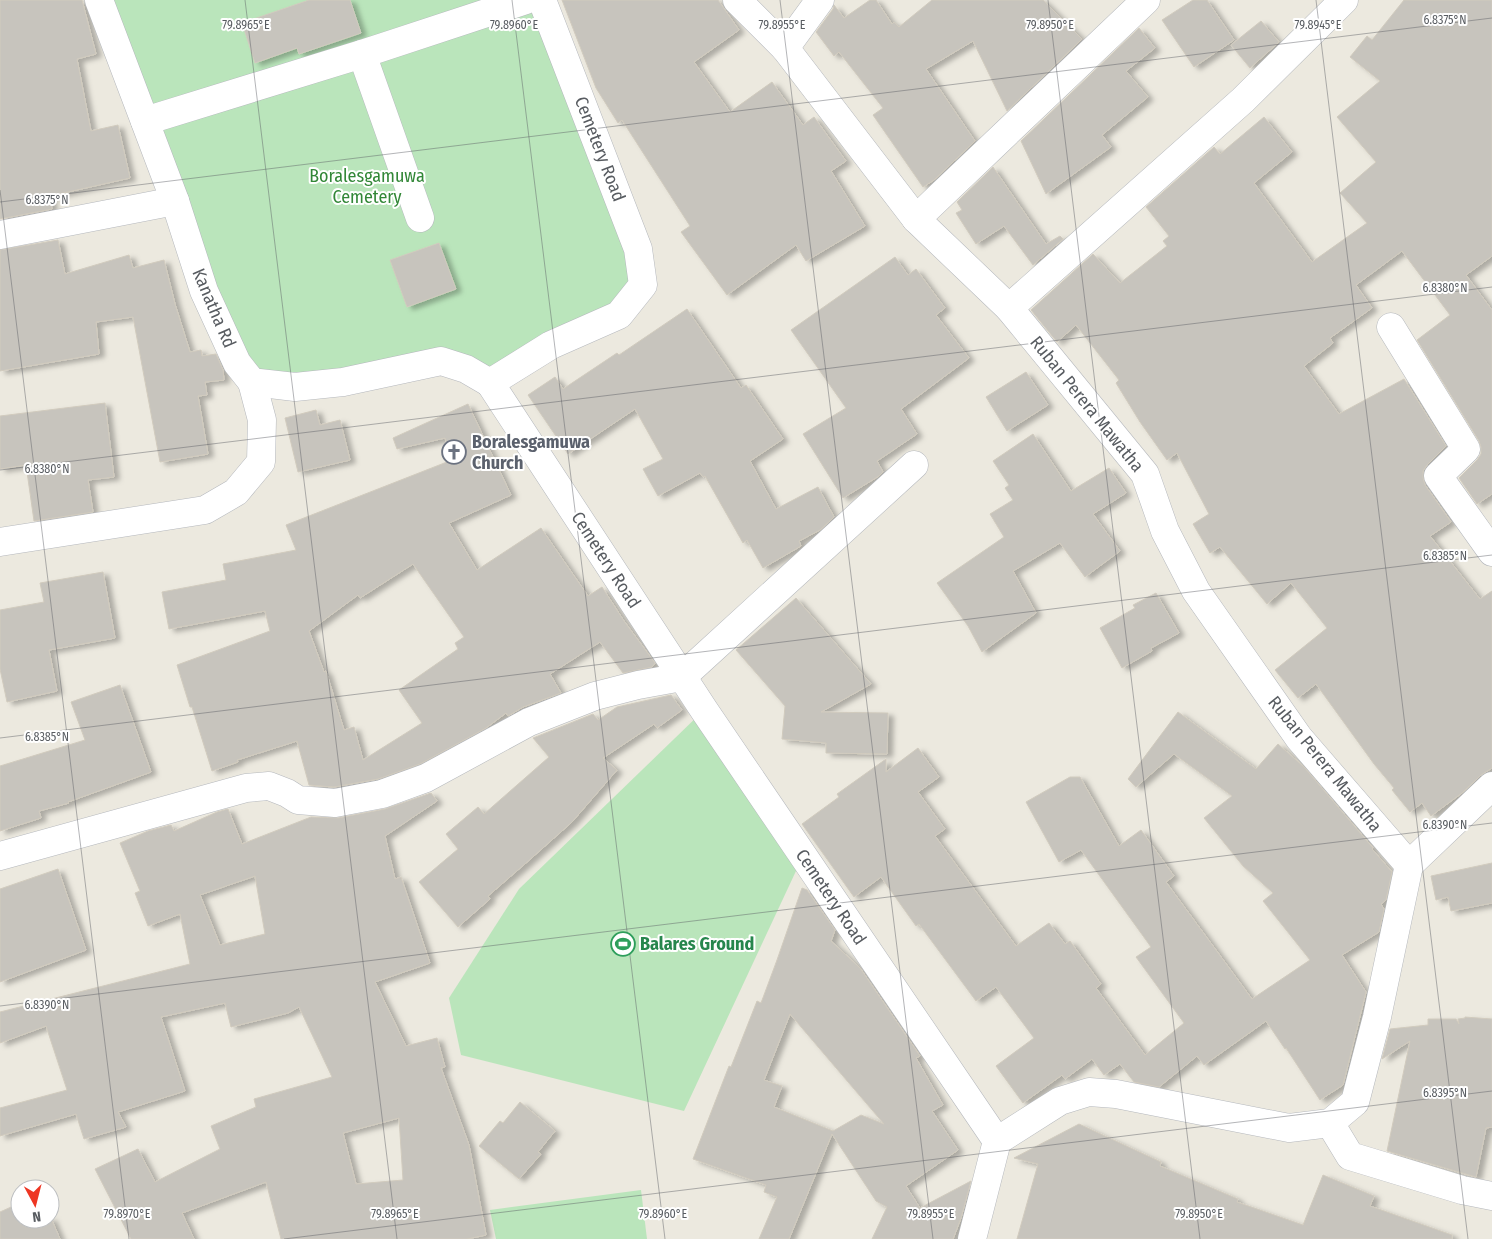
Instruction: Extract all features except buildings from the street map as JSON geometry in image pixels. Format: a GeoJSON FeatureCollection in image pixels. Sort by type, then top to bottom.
{"type":"FeatureCollection","features":[{"type":"Feature","properties":{"kind":"street","name":"Kanatha Rd"},"geometry":{"type":"LineString","coordinates":[[99,0],[175,201],[204,291],[237,363],[252,382]]}},
{"type":"Feature","properties":{"kind":"street"},"geometry":{"type":"LineString","coordinates":[[145,120],[362,54],[526,0]]}},
{"type":"Feature","properties":{"kind":"street","name":"Cemetery Road"},"geometry":{"type":"LineString","coordinates":[[542,0],[638,249],[643,285],[619,315],[550,345],[490,383],[682,676],[997,1141]]}},
{"type":"Feature","properties":{"kind":"street","name":"Ruban Perera Mawatha"},"geometry":{"type":"LineString","coordinates":[[737,0],[785,48],[916,219],[1009,308],[1145,474],[1166,531],[1196,592],[1298,738],[1408,865]]}},
{"type":"Feature","properties":{"kind":"street"},"geometry":{"type":"LineString","coordinates":[[785,48],[820,0]]}},
{"type":"Feature","properties":{"kind":"street"},"geometry":{"type":"LineString","coordinates":[[916,219],[1146,0]]}},
{"type":"Feature","properties":{"kind":"street"},"geometry":{"type":"LineString","coordinates":[[1009,308],[1243,100],[1344,0]]}},
{"type":"Feature","properties":{"kind":"street"},"geometry":{"type":"LineString","coordinates":[[362,54],[420,218]]}},
{"type":"Feature","properties":{"kind":"street"},"geometry":{"type":"LineString","coordinates":[[0,235],[175,201]]}},
{"type":"Feature","properties":{"kind":"street"},"geometry":{"type":"LineString","coordinates":[[1391,327],[1466,449],[1438,476],[1492,552]]}},
{"type":"Feature","properties":{"kind":"street"},"geometry":{"type":"LineString","coordinates":[[0,542],[205,510],[236,492],[261,462],[262,420],[252,382],[295,387],[343,382],[440,362],[466,369],[490,383]]}},
{"type":"Feature","properties":{"kind":"street"},"geometry":{"type":"LineString","coordinates":[[0,856],[246,788],[269,786],[287,793],[298,800],[335,803],[382,794],[426,778],[529,722],[595,696],[682,676],[914,465]]}},
{"type":"Feature","properties":{"kind":"street"},"geometry":{"type":"LineString","coordinates":[[972,1239],[997,1141],[1060,1101],[1089,1092],[1116,1094],[1289,1128],[1330,1123],[1355,1102],[1377,1017],[1408,865],[1492,786]]}},
{"type":"Feature","properties":{"kind":"street"},"geometry":{"type":"LineString","coordinates":[[1330,1123],[1350,1156],[1462,1190],[1492,1196]]}},
{"type":"Feature","properties":{"kind":"green space","name":"Boralesgamuwa Cemetery"},"geometry":{"type":"Polygon","coordinates":[[[99,0],[542,0],[643,285],[490,383],[466,369],[252,382],[99,0]]]}},
{"type":"Feature","properties":{"kind":"green space","name":"Balares Ground"},"geometry":{"type":"Polygon","coordinates":[[[704,710],[803,856],[684,1111],[461,1055],[449,998],[519,889],[704,710]]]}},
{"type":"Feature","properties":{"kind":"green space"},"geometry":{"type":"Polygon","coordinates":[[[641,1190],[647,1239],[496,1239],[490,1210],[641,1190]]]}},
{"type":"Feature","properties":{"kind":"place","name":"Boralesgamuwa Church"},"geometry":{"type":"Point","coordinates":[454,452]}},
{"type":"Feature","properties":{"kind":"place","name":"Balares Ground"},"geometry":{"type":"Point","coordinates":[623,944]}}]}
